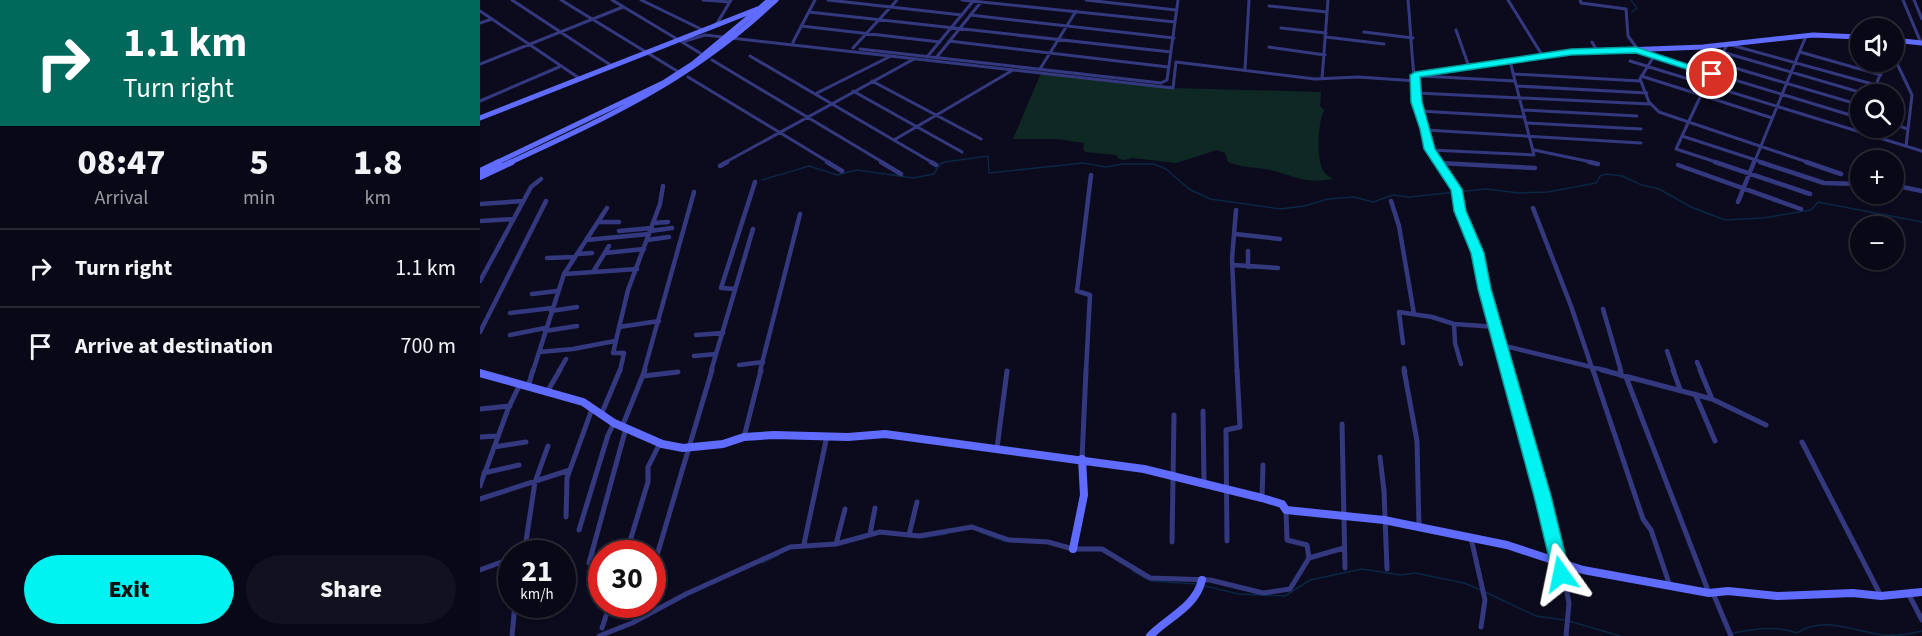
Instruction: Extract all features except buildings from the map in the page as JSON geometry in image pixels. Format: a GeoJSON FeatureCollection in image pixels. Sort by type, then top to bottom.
{"type":"FeatureCollection","features":[{"type":"Feature","properties":{"kind":"street"},"geometry":{"type":"LineString","coordinates":[[512,0],[612,66]]}},
{"type":"Feature","properties":{"kind":"street"},"geometry":{"type":"LineString","coordinates":[[561,0],[677,71]]}},
{"type":"Feature","properties":{"kind":"street"},"geometry":{"type":"LineString","coordinates":[[612,0],[700,53]]}},
{"type":"Feature","properties":{"kind":"street"},"geometry":{"type":"LineString","coordinates":[[641,0],[704,31],[731,36],[1173,88],[1176,62],[1322,79],[1346,76],[1416,77],[1647,93]]}},
{"type":"Feature","properties":{"kind":"street"},"geometry":{"type":"LineString","coordinates":[[703,0],[730,1],[716,25]]}},
{"type":"Feature","properties":{"kind":"street"},"geometry":{"type":"LineString","coordinates":[[480,177],[659,91],[701,64],[769,0]]}},
{"type":"Feature","properties":{"kind":"street"},"geometry":{"type":"LineString","coordinates":[[704,31],[753,14],[776,0]]}},
{"type":"Feature","properties":{"kind":"street"},"geometry":{"type":"LineString","coordinates":[[793,42],[815,0]]}},
{"type":"Feature","properties":{"kind":"street"},"geometry":{"type":"LineString","coordinates":[[828,0],[962,15]]}},
{"type":"Feature","properties":{"kind":"street"},"geometry":{"type":"LineString","coordinates":[[853,48],[897,0]]}},
{"type":"Feature","properties":{"kind":"street"},"geometry":{"type":"LineString","coordinates":[[962,0],[1175,22]]}},
{"type":"Feature","properties":{"kind":"street"},"geometry":{"type":"LineString","coordinates":[[1009,5],[1013,0]]}},
{"type":"Feature","properties":{"kind":"street"},"geometry":{"type":"LineString","coordinates":[[1086,0],[1176,10]]}},
{"type":"Feature","properties":{"kind":"street"},"geometry":{"type":"LineString","coordinates":[[681,41],[705,35],[731,36],[1161,82],[1167,80],[1178,0]]}},
{"type":"Feature","properties":{"kind":"street"},"geometry":{"type":"LineString","coordinates":[[1245,69],[1249,0]]}},
{"type":"Feature","properties":{"kind":"street"},"geometry":{"type":"LineString","coordinates":[[1322,79],[1328,0]]}},
{"type":"Feature","properties":{"kind":"street"},"geometry":{"type":"LineString","coordinates":[[1408,0],[1419,111],[1431,150],[1457,191],[1460,211],[1477,253],[1569,603],[1566,636]]}},
{"type":"Feature","properties":{"kind":"street"},"geometry":{"type":"LineString","coordinates":[[1508,0],[1542,55]]}},
{"type":"Feature","properties":{"kind":"street"},"geometry":{"type":"LineString","coordinates":[[1580,0],[1581,3],[1626,9],[1626,27],[1636,50],[1850,115]]}},
{"type":"Feature","properties":{"kind":"street"},"geometry":{"type":"LineString","coordinates":[[1903,0],[1921,43],[1904,41]]}},
{"type":"Feature","properties":{"kind":"street"},"geometry":{"type":"LineString","coordinates":[[1914,0],[1922,19]]}},
{"type":"Feature","properties":{"kind":"street"},"geometry":{"type":"LineString","coordinates":[[927,57],[974,1]]}},
{"type":"Feature","properties":{"kind":"street"},"geometry":{"type":"LineString","coordinates":[[936,58],[982,1]]}},
{"type":"Feature","properties":{"kind":"street"},"geometry":{"type":"LineString","coordinates":[[1090,12],[1096,1]]}},
{"type":"Feature","properties":{"kind":"street"},"geometry":{"type":"LineString","coordinates":[[480,63],[622,6]]}},
{"type":"Feature","properties":{"kind":"street"},"geometry":{"type":"LineString","coordinates":[[1269,6],[1327,12]]}},
{"type":"Feature","properties":{"kind":"street"},"geometry":{"type":"LineString","coordinates":[[480,118],[763,8]]}},
{"type":"Feature","properties":{"kind":"street"},"geometry":{"type":"LineString","coordinates":[[480,11],[559,67],[579,78]]}},
{"type":"Feature","properties":{"kind":"street"},"geometry":{"type":"LineString","coordinates":[[1040,69],[1076,11]]}},
{"type":"Feature","properties":{"kind":"street"},"geometry":{"type":"LineString","coordinates":[[809,12],[1170,52]]}},
{"type":"Feature","properties":{"kind":"street"},"geometry":{"type":"LineString","coordinates":[[480,171],[653,88],[694,63],[731,36],[753,14]]}},
{"type":"Feature","properties":{"kind":"street"},"geometry":{"type":"LineString","coordinates":[[970,15],[1174,38]]}},
{"type":"Feature","properties":{"kind":"street"},"geometry":{"type":"LineString","coordinates":[[480,23],[492,19]]}},
{"type":"Feature","properties":{"kind":"street"},"geometry":{"type":"LineString","coordinates":[[801,26],[940,42]]}},
{"type":"Feature","properties":{"kind":"street"},"geometry":{"type":"LineString","coordinates":[[1281,28],[1384,45]]}},
{"type":"Feature","properties":{"kind":"street"},"geometry":{"type":"LineString","coordinates":[[1456,30],[1469,67]]}},
{"type":"Feature","properties":{"kind":"street"},"geometry":{"type":"LineString","coordinates":[[1364,32],[1413,38]]}},
{"type":"Feature","properties":{"kind":"street"},"geometry":{"type":"LineString","coordinates":[[1416,77],[1571,52],[1703,47],[1806,36],[1850,37]]}},
{"type":"Feature","properties":{"kind":"street"},"geometry":{"type":"LineString","coordinates":[[1738,202],[1806,36]]}},
{"type":"Feature","properties":{"kind":"street"},"geometry":{"type":"LineString","coordinates":[[949,41],[1168,67]]}},
{"type":"Feature","properties":{"kind":"street"},"geometry":{"type":"LineString","coordinates":[[1592,42],[1597,51]]}},
{"type":"Feature","properties":{"kind":"street"},"geometry":{"type":"LineString","coordinates":[[1729,45],[1706,84],[1676,149],[1810,194]]}},
{"type":"Feature","properties":{"kind":"street"},"geometry":{"type":"LineString","coordinates":[[1729,45],[1876,85],[1882,72]]}},
{"type":"Feature","properties":{"kind":"street"},"geometry":{"type":"LineString","coordinates":[[1269,47],[1325,55]]}},
{"type":"Feature","properties":{"kind":"street"},"geometry":{"type":"LineString","coordinates":[[1703,47],[1850,90]]}},
{"type":"Feature","properties":{"kind":"street"},"geometry":{"type":"LineString","coordinates":[[1800,52],[1881,75]]}},
{"type":"Feature","properties":{"kind":"street"},"geometry":{"type":"LineString","coordinates":[[750,56],[817,93],[936,165]]}},
{"type":"Feature","properties":{"kind":"street"},"geometry":{"type":"LineString","coordinates":[[817,93],[891,56]]}},
{"type":"Feature","properties":{"kind":"street"},"geometry":{"type":"LineString","coordinates":[[1641,78],[1654,56]]}},
{"type":"Feature","properties":{"kind":"street"},"geometry":{"type":"LineString","coordinates":[[720,166],[914,58]]}},
{"type":"Feature","properties":{"kind":"street"},"geometry":{"type":"LineString","coordinates":[[712,60],[901,174]]}},
{"type":"Feature","properties":{"kind":"street"},"geometry":{"type":"LineString","coordinates":[[1630,61],[1922,151]]}},
{"type":"Feature","properties":{"kind":"street"},"geometry":{"type":"LineString","coordinates":[[1718,63],[1850,102]]}},
{"type":"Feature","properties":{"kind":"street"},"geometry":{"type":"LineString","coordinates":[[1431,150],[1534,155],[1524,110],[1510,65]]}},
{"type":"Feature","properties":{"kind":"street"},"geometry":{"type":"LineString","coordinates":[[480,101],[559,67]]}},
{"type":"Feature","properties":{"kind":"street"},"geometry":{"type":"LineString","coordinates":[[894,140],[1013,70]]}},
{"type":"Feature","properties":{"kind":"street"},"geometry":{"type":"LineString","coordinates":[[1901,72],[1912,95],[1906,146]]}},
{"type":"Feature","properties":{"kind":"street"},"geometry":{"type":"LineString","coordinates":[[1513,74],[1641,78],[1772,118]]}},
{"type":"Feature","properties":{"kind":"street"},"geometry":{"type":"LineString","coordinates":[[688,77],[842,171]]}},
{"type":"Feature","properties":{"kind":"street"},"geometry":{"type":"LineString","coordinates":[[1641,78],[1650,104],[1659,112],[1841,174]]}},
{"type":"Feature","properties":{"kind":"street"},"geometry":{"type":"LineString","coordinates":[[872,81],[981,139]]}},
{"type":"Feature","properties":{"kind":"street"},"geometry":{"type":"LineString","coordinates":[[853,91],[962,152]]}},
{"type":"Feature","properties":{"kind":"street"},"geometry":{"type":"LineString","coordinates":[[1417,93],[1650,104]]}},
{"type":"Feature","properties":{"kind":"street"},"geometry":{"type":"LineString","coordinates":[[1524,110],[1637,116]]}},
{"type":"Feature","properties":{"kind":"street"},"geometry":{"type":"LineString","coordinates":[[1419,111],[1525,117]]}},
{"type":"Feature","properties":{"kind":"street"},"geometry":{"type":"LineString","coordinates":[[1527,123],[1641,129]]}},
{"type":"Feature","properties":{"kind":"street"},"geometry":{"type":"LineString","coordinates":[[1904,128],[1908,129]]}},
{"type":"Feature","properties":{"kind":"street"},"geometry":{"type":"LineString","coordinates":[[1426,129],[1641,143]]}},
{"type":"Feature","properties":{"kind":"street"},"geometry":{"type":"LineString","coordinates":[[1682,136],[1824,183],[1850,184]]}},
{"type":"Feature","properties":{"kind":"street"},"geometry":{"type":"LineString","coordinates":[[1534,150],[1598,164]]}},
{"type":"Feature","properties":{"kind":"street"},"geometry":{"type":"LineString","coordinates":[[1439,163],[1535,168]]}},
{"type":"Feature","properties":{"kind":"street"},"geometry":{"type":"LineString","coordinates":[[1677,165],[1801,209]]}},
{"type":"Feature","properties":{"kind":"street"},"geometry":{"type":"LineString","coordinates":[[1073,549],[1083,495],[1082,459],[1090,295],[1077,291],[1091,175]]}},
{"type":"Feature","properties":{"kind":"street"},"geometry":{"type":"LineString","coordinates":[[480,281],[531,187],[541,179]]}},
{"type":"Feature","properties":{"kind":"street"},"geometry":{"type":"LineString","coordinates":[[735,289],[721,288],[755,182]]}},
{"type":"Feature","properties":{"kind":"street"},"geometry":{"type":"LineString","coordinates":[[601,416],[619,376],[624,353],[613,353],[618,327],[660,204],[663,186]]}},
{"type":"Feature","properties":{"kind":"street"},"geometry":{"type":"LineString","coordinates":[[1904,187],[1922,191]]}},
{"type":"Feature","properties":{"kind":"street"},"geometry":{"type":"LineString","coordinates":[[594,540],[621,426],[643,376],[694,192]]}},
{"type":"Feature","properties":{"kind":"street"},"geometry":{"type":"LineString","coordinates":[[480,204],[523,201]]}},
{"type":"Feature","properties":{"kind":"street"},"geometry":{"type":"LineString","coordinates":[[480,332],[546,201]]}},
{"type":"Feature","properties":{"kind":"street"},"geometry":{"type":"LineString","coordinates":[[1391,201],[1399,226],[1414,314]]}},
{"type":"Feature","properties":{"kind":"street"},"geometry":{"type":"LineString","coordinates":[[480,486],[510,406],[524,386],[539,352],[564,274],[607,208]]}},
{"type":"Feature","properties":{"kind":"street"},"geometry":{"type":"LineString","coordinates":[[1533,208],[1592,366],[1643,519],[1651,530],[1670,586]]}},
{"type":"Feature","properties":{"kind":"street"},"geometry":{"type":"LineString","coordinates":[[1227,542],[1225,498],[1228,489],[1227,429],[1240,427],[1233,265],[1236,210]]}},
{"type":"Feature","properties":{"kind":"street"},"geometry":{"type":"LineString","coordinates":[[744,437],[800,214]]}},
{"type":"Feature","properties":{"kind":"street"},"geometry":{"type":"LineString","coordinates":[[480,221],[513,219]]}},
{"type":"Feature","properties":{"kind":"street"},"geometry":{"type":"LineString","coordinates":[[598,222],[619,222]]}},
{"type":"Feature","properties":{"kind":"street"},"geometry":{"type":"LineString","coordinates":[[586,240],[651,229],[668,222]]}},
{"type":"Feature","properties":{"kind":"street"},"geometry":{"type":"LineString","coordinates":[[620,231],[672,228]]}},
{"type":"Feature","properties":{"kind":"street"},"geometry":{"type":"LineString","coordinates":[[662,540],[678,492],[687,448],[753,229]]}},
{"type":"Feature","properties":{"kind":"street"},"geometry":{"type":"LineString","coordinates":[[1235,234],[1280,239]]}},
{"type":"Feature","properties":{"kind":"street"},"geometry":{"type":"LineString","coordinates":[[647,240],[669,237]]}},
{"type":"Feature","properties":{"kind":"street"},"geometry":{"type":"LineString","coordinates":[[593,272],[609,246]]}},
{"type":"Feature","properties":{"kind":"street"},"geometry":{"type":"LineString","coordinates":[[605,252],[644,249]]}},
{"type":"Feature","properties":{"kind":"street"},"geometry":{"type":"LineString","coordinates":[[1248,251],[1248,267]]}},
{"type":"Feature","properties":{"kind":"street"},"geometry":{"type":"LineString","coordinates":[[547,258],[592,253]]}},
{"type":"Feature","properties":{"kind":"street"},"geometry":{"type":"LineString","coordinates":[[1233,265],[1278,268]]}},
{"type":"Feature","properties":{"kind":"street"},"geometry":{"type":"LineString","coordinates":[[564,274],[637,269]]}},
{"type":"Feature","properties":{"kind":"street"},"geometry":{"type":"LineString","coordinates":[[532,294],[557,291]]}},
{"type":"Feature","properties":{"kind":"street"},"geometry":{"type":"LineString","coordinates":[[510,313],[577,308]]}},
{"type":"Feature","properties":{"kind":"street"},"geometry":{"type":"LineString","coordinates":[[1604,309],[1624,376],[1711,593],[1730,634]]}},
{"type":"Feature","properties":{"kind":"street"},"geometry":{"type":"LineString","coordinates":[[1403,343],[1398,312],[1454,324],[1497,327]]}},
{"type":"Feature","properties":{"kind":"street"},"geometry":{"type":"LineString","coordinates":[[618,327],[658,321]]}},
{"type":"Feature","properties":{"kind":"street"},"geometry":{"type":"LineString","coordinates":[[1454,324],[1455,343],[1461,364]]}},
{"type":"Feature","properties":{"kind":"street"},"geometry":{"type":"LineString","coordinates":[[510,334],[578,326]]}},
{"type":"Feature","properties":{"kind":"street"},"geometry":{"type":"LineString","coordinates":[[696,336],[723,333]]}},
{"type":"Feature","properties":{"kind":"street"},"geometry":{"type":"LineString","coordinates":[[539,352],[573,349],[615,341]]}},
{"type":"Feature","properties":{"kind":"street"},"geometry":{"type":"LineString","coordinates":[[1501,345],[1680,389],[1712,399],[1766,425]]}},
{"type":"Feature","properties":{"kind":"street"},"geometry":{"type":"LineString","coordinates":[[1666,351],[1680,389]]}},
{"type":"Feature","properties":{"kind":"street"},"geometry":{"type":"LineString","coordinates":[[694,356],[716,354]]}},
{"type":"Feature","properties":{"kind":"street"},"geometry":{"type":"LineString","coordinates":[[547,392],[566,359]]}},
{"type":"Feature","properties":{"kind":"street"},"geometry":{"type":"LineString","coordinates":[[739,365],[763,362]]}},
{"type":"Feature","properties":{"kind":"street"},"geometry":{"type":"LineString","coordinates":[[1697,362],[1712,399]]}},
{"type":"Feature","properties":{"kind":"street"},"geometry":{"type":"LineString","coordinates":[[1404,368],[1417,441],[1419,527]]}},
{"type":"Feature","properties":{"kind":"street"},"geometry":{"type":"LineString","coordinates":[[997,448],[1007,371]]}},
{"type":"Feature","properties":{"kind":"street"},"geometry":{"type":"LineString","coordinates":[[643,376],[678,372]]}},
{"type":"Feature","properties":{"kind":"street"},"geometry":{"type":"LineString","coordinates":[[480,373],[583,402],[601,416],[621,426],[660,443],[687,448],[723,444],[744,437],[774,435],[848,438],[885,434],[1144,469],[1282,504],[1286,510],[1287,540],[1307,545],[1309,558]]}},
{"type":"Feature","properties":{"kind":"street"},"geometry":{"type":"LineString","coordinates":[[1695,394],[1715,441]]}},
{"type":"Feature","properties":{"kind":"street"},"geometry":{"type":"LineString","coordinates":[[480,409],[510,406]]}},
{"type":"Feature","properties":{"kind":"street"},"geometry":{"type":"LineString","coordinates":[[566,517],[567,478],[592,410]]}},
{"type":"Feature","properties":{"kind":"street"},"geometry":{"type":"LineString","coordinates":[[1203,411],[1204,483]]}},
{"type":"Feature","properties":{"kind":"street"},"geometry":{"type":"LineString","coordinates":[[1172,542],[1174,415]]}},
{"type":"Feature","properties":{"kind":"street"},"geometry":{"type":"LineString","coordinates":[[1342,424],[1346,568]]}},
{"type":"Feature","properties":{"kind":"street"},"geometry":{"type":"LineString","coordinates":[[579,530],[608,435],[621,426]]}},
{"type":"Feature","properties":{"kind":"street"},"geometry":{"type":"LineString","coordinates":[[480,437],[498,436]]}},
{"type":"Feature","properties":{"kind":"street"},"geometry":{"type":"LineString","coordinates":[[804,544],[827,436]]}},
{"type":"Feature","properties":{"kind":"street"},"geometry":{"type":"LineString","coordinates":[[493,447],[526,442]]}},
{"type":"Feature","properties":{"kind":"street"},"geometry":{"type":"LineString","coordinates":[[1802,442],[1881,596]]}},
{"type":"Feature","properties":{"kind":"street"},"geometry":{"type":"LineString","coordinates":[[630,540],[648,482],[648,467],[660,443]]}},
{"type":"Feature","properties":{"kind":"street"},"geometry":{"type":"LineString","coordinates":[[526,540],[535,482],[548,446]]}},
{"type":"Feature","properties":{"kind":"street"},"geometry":{"type":"LineString","coordinates":[[1380,457],[1384,491],[1387,569]]}},
{"type":"Feature","properties":{"kind":"street"},"geometry":{"type":"LineString","coordinates":[[484,473],[519,465]]}},
{"type":"Feature","properties":{"kind":"street"},"geometry":{"type":"LineString","coordinates":[[1262,498],[1263,465]]}},
{"type":"Feature","properties":{"kind":"street"},"geometry":{"type":"LineString","coordinates":[[480,499],[570,470]]}},
{"type":"Feature","properties":{"kind":"street"},"geometry":{"type":"LineString","coordinates":[[909,536],[917,502]]}},
{"type":"Feature","properties":{"kind":"street"},"geometry":{"type":"LineString","coordinates":[[870,534],[875,508]]}},
{"type":"Feature","properties":{"kind":"street"},"geometry":{"type":"LineString","coordinates":[[836,544],[845,509]]}},
{"type":"Feature","properties":{"kind":"street"},"geometry":{"type":"LineString","coordinates":[[1286,510],[1384,520],[1531,552],[1582,570],[1711,593],[1728,591],[1777,596],[1853,593],[1881,596],[1922,592]]}},
{"type":"Feature","properties":{"kind":"street"},"geometry":{"type":"LineString","coordinates":[[599,636],[790,547],[804,544],[836,544],[870,534],[893,532],[909,536],[936,534],[966,527],[1000,538],[1048,542],[1073,549],[1102,549],[1150,578],[1250,591],[1284,592],[1294,584],[1309,558],[1344,548]]}},
{"type":"Feature","properties":{"kind":"street"},"geometry":{"type":"LineString","coordinates":[[1471,538],[1485,600],[1481,627]]}},
{"type":"Feature","properties":{"kind":"street"},"geometry":{"type":"LineString","coordinates":[[480,570],[498,563]]}},
{"type":"Feature","properties":{"kind":"street"},"geometry":{"type":"LineString","coordinates":[[1150,636],[1159,626],[1189,605],[1201,585]]}},
{"type":"Feature","properties":{"kind":"street"},"geometry":{"type":"LineString","coordinates":[[1909,595],[1922,620]]}},
{"type":"Feature","properties":{"kind":"street"},"geometry":{"type":"LineString","coordinates":[[512,636],[514,618]]}},
{"type":"Feature","properties":{"kind":"street"},"geometry":{"type":"LineString","coordinates":[[602,628],[605,618]]}},
{"type":"Feature","properties":{"kind":"green space"},"geometry":{"type":"Polygon","coordinates":[[[1041,73],[1173,88],[1321,92],[1320,106],[1324,110],[1319,132],[1320,160],[1325,173],[1333,179],[1300,179],[1270,170],[1238,165],[1228,162],[1225,153],[1217,150],[1176,163],[1133,158],[1119,159],[1116,155],[1086,152],[1083,149],[1084,143],[1057,139],[1013,139],[1041,73]]]}},
{"type":"Feature","properties":{"kind":"waterway"},"geometry":{"type":"LineString","coordinates":[[1631,0],[1637,8],[1632,12]]}},
{"type":"Feature","properties":{"kind":"waterway"},"geometry":{"type":"LineString","coordinates":[[762,180],[809,166],[837,175],[857,170],[913,178],[934,174],[940,164],[945,162],[988,156],[989,173],[1083,163],[1106,167],[1123,164],[1154,164],[1166,169],[1189,189],[1210,199],[1280,209],[1304,206],[1328,199],[1354,197],[1373,202],[1393,195],[1409,197],[1486,189],[1519,193],[1548,192],[1596,183],[1600,176],[1606,174],[1622,176],[1642,185],[1659,189],[1691,207],[1725,220],[1763,218],[1811,210],[1818,202],[1922,222]]}},
{"type":"Feature","properties":{"kind":"waterway"},"geometry":{"type":"LineString","coordinates":[[980,532],[1006,542]]}},
{"type":"Feature","properties":{"kind":"waterway"},"geometry":{"type":"LineString","coordinates":[[922,538],[946,534]]}},
{"type":"Feature","properties":{"kind":"waterway"},"geometry":{"type":"LineString","coordinates":[[762,563],[779,555]]}},
{"type":"Feature","properties":{"kind":"waterway"},"geometry":{"type":"LineString","coordinates":[[1205,586],[1239,594],[1285,596],[1310,580],[1362,569],[1401,575],[1415,573],[1464,583],[1481,590]]}},
{"type":"Feature","properties":{"kind":"waterway"},"geometry":{"type":"LineString","coordinates":[[1133,571],[1147,579]]}},
{"type":"Feature","properties":{"kind":"waterway"},"geometry":{"type":"LineString","coordinates":[[1151,581],[1197,584]]}},
{"type":"Feature","properties":{"kind":"waterway"},"geometry":{"type":"LineString","coordinates":[[1485,592],[1536,616],[1564,620]]}},
{"type":"Feature","properties":{"kind":"waterway"},"geometry":{"type":"LineString","coordinates":[[1569,621],[1620,636]]}},
{"type":"Feature","properties":{"kind":"waterway"},"geometry":{"type":"LineString","coordinates":[[1733,633],[1773,628],[1797,633],[1818,625],[1840,626],[1884,635],[1922,631]]}},
{"type":"Feature","properties":{"kind":"route"},"geometry":{"type":"LineString","coordinates":[[1561,574],[1543,496],[1518,412],[1477,253],[1460,211],[1456,189],[1430,149],[1426,129],[1416,102],[1415,75],[1571,52],[1636,50],[1712,74]]}}]}
